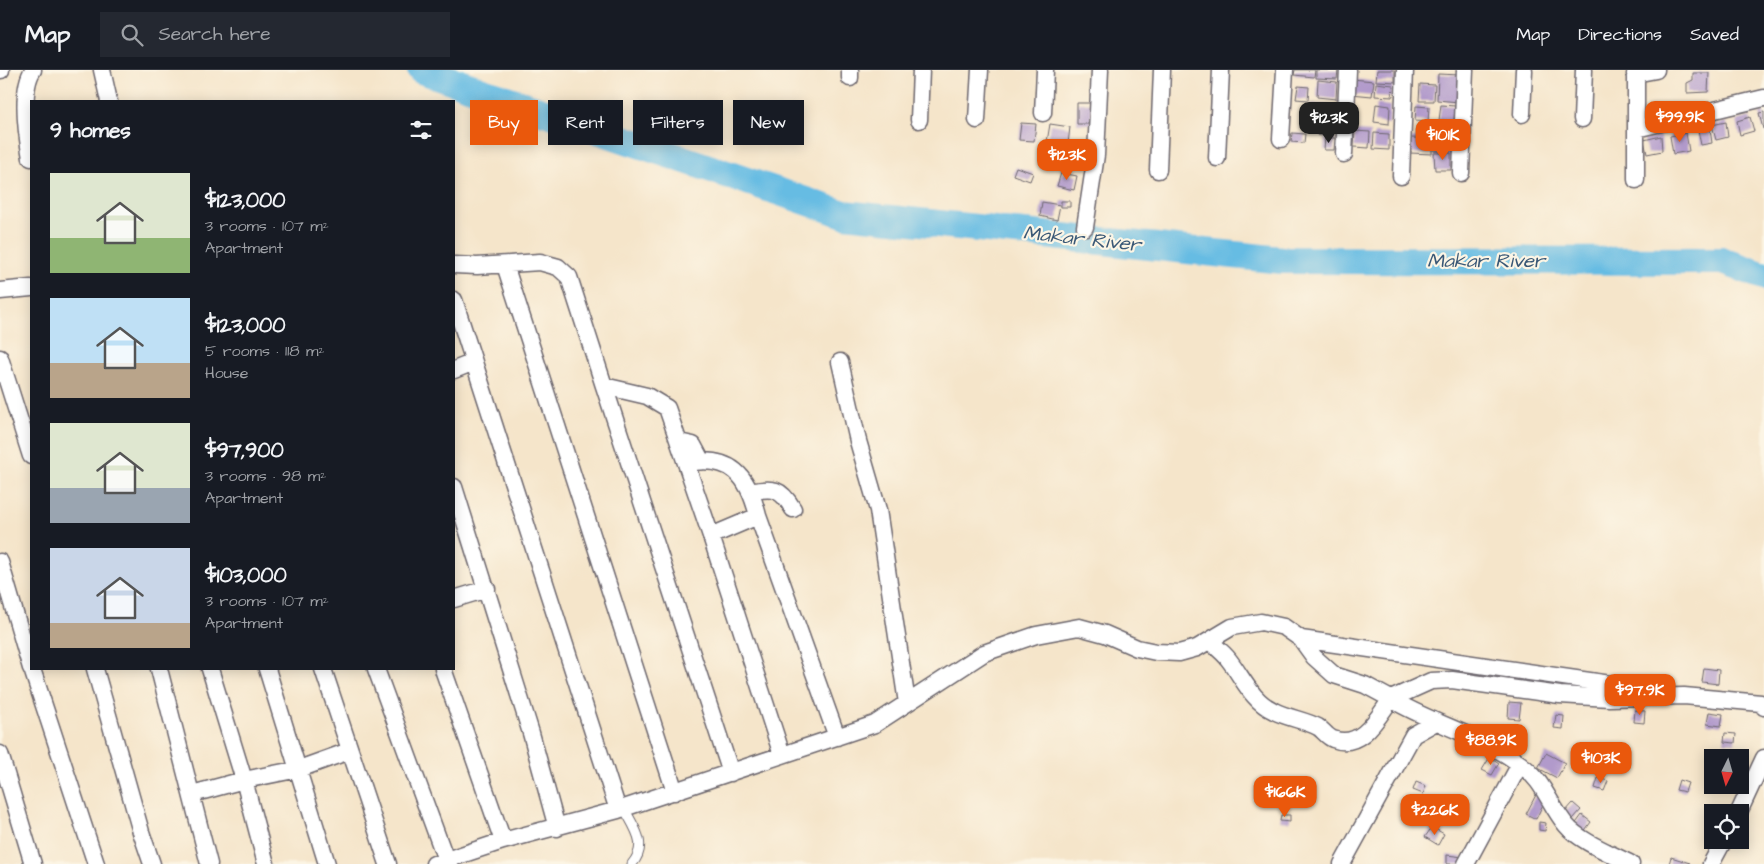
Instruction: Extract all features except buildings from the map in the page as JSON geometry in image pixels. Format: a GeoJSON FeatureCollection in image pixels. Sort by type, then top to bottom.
{"type":"FeatureCollection","features":[{"type":"Feature","properties":{"kind":"street"},"geometry":{"type":"LineString","coordinates":[[30,151],[26,103],[27,86],[33,70]]}},
{"type":"Feature","properties":{"kind":"street"},"geometry":{"type":"LineString","coordinates":[[102,70],[109,100]]}},
{"type":"Feature","properties":{"kind":"street"},"geometry":{"type":"LineString","coordinates":[[919,120],[921,70]]}},
{"type":"Feature","properties":{"kind":"street"},"geometry":{"type":"LineString","coordinates":[[977,120],[980,70]]}},
{"type":"Feature","properties":{"kind":"street"},"geometry":{"type":"LineString","coordinates":[[1043,113],[1045,70]]}},
{"type":"Feature","properties":{"kind":"street"},"geometry":{"type":"LineString","coordinates":[[1085,226],[1096,155],[1100,70]]}},
{"type":"Feature","properties":{"kind":"street"},"geometry":{"type":"LineString","coordinates":[[1158,170],[1162,70]]}},
{"type":"Feature","properties":{"kind":"street"},"geometry":{"type":"LineString","coordinates":[[1217,158],[1221,70]]}},
{"type":"Feature","properties":{"kind":"street"},"geometry":{"type":"LineString","coordinates":[[1281,139],[1285,70]]}},
{"type":"Feature","properties":{"kind":"street"},"geometry":{"type":"LineString","coordinates":[[1344,154],[1348,70]]}},
{"type":"Feature","properties":{"kind":"street"},"geometry":{"type":"LineString","coordinates":[[1401,176],[1405,70]]}},
{"type":"Feature","properties":{"kind":"street"},"geometry":{"type":"LineString","coordinates":[[1461,173],[1464,70]]}},
{"type":"Feature","properties":{"kind":"street"},"geometry":{"type":"LineString","coordinates":[[1522,114],[1524,70]]}},
{"type":"Feature","properties":{"kind":"street"},"geometry":{"type":"LineString","coordinates":[[1582,119],[1584,70]]}},
{"type":"Feature","properties":{"kind":"street"},"geometry":{"type":"LineString","coordinates":[[1636,180],[1636,72],[1656,70]]}},
{"type":"Feature","properties":{"kind":"street"},"geometry":{"type":"LineString","coordinates":[[1636,129],[1764,98]]}},
{"type":"Feature","properties":{"kind":"street"},"geometry":{"type":"LineString","coordinates":[[455,265],[505,265],[540,262],[558,267],[569,277],[731,773]]}},
{"type":"Feature","properties":{"kind":"street"},"geometry":{"type":"LineString","coordinates":[[505,265],[675,792]]}},
{"type":"Feature","properties":{"kind":"street"},"geometry":{"type":"LineString","coordinates":[[0,291],[30,288]]}},
{"type":"Feature","properties":{"kind":"street"},"geometry":{"type":"LineString","coordinates":[[455,303],[621,809]]}},
{"type":"Feature","properties":{"kind":"street"},"geometry":{"type":"LineString","coordinates":[[0,358],[30,453]]}},
{"type":"Feature","properties":{"kind":"street"},"geometry":{"type":"LineString","coordinates":[[455,370],[474,362]]}},
{"type":"Feature","properties":{"kind":"street"},"geometry":{"type":"LineString","coordinates":[[840,362],[858,441],[878,510],[907,703]]}},
{"type":"Feature","properties":{"kind":"street"},"geometry":{"type":"LineString","coordinates":[[604,386],[647,396],[667,408],[679,442],[694,462],[711,536],[782,755]]}},
{"type":"Feature","properties":{"kind":"street"},"geometry":{"type":"LineString","coordinates":[[694,462],[729,467],[742,476],[750,492],[837,737]]}},
{"type":"Feature","properties":{"kind":"street"},"geometry":{"type":"LineString","coordinates":[[750,492],[764,489],[778,490],[785,495],[793,509]]}},
{"type":"Feature","properties":{"kind":"street"},"geometry":{"type":"LineString","coordinates":[[455,490],[487,589],[557,828]]}},
{"type":"Feature","properties":{"kind":"street"},"geometry":{"type":"LineString","coordinates":[[711,536],[758,516]]}},
{"type":"Feature","properties":{"kind":"street"},"geometry":{"type":"LineString","coordinates":[[0,562],[30,665]]}},
{"type":"Feature","properties":{"kind":"street"},"geometry":{"type":"LineString","coordinates":[[455,600],[487,589]]}},
{"type":"Feature","properties":{"kind":"street"},"geometry":{"type":"LineString","coordinates":[[376,670],[440,862],[503,841],[557,828],[675,792],[875,724],[984,653],[1036,635],[1079,627],[1105,634],[1137,648],[1156,652],[1179,653],[1197,648],[1232,627],[1261,622],[1284,627],[1301,639],[1314,657],[1334,676],[1365,685],[1419,715],[1479,741],[1520,764],[1547,792],[1566,824],[1575,834],[1631,864]]}},
{"type":"Feature","properties":{"kind":"street"},"geometry":{"type":"LineString","coordinates":[[1301,639],[1763,705]]}},
{"type":"Feature","properties":{"kind":"street"},"geometry":{"type":"LineString","coordinates":[[1209,641],[1228,658],[1256,699],[1273,711],[1318,727],[1332,739],[1343,741],[1357,737],[1370,729],[1391,698],[1431,681],[1452,680],[1570,696],[1609,698],[1684,696],[1709,698]]}},
{"type":"Feature","properties":{"kind":"street"},"geometry":{"type":"LineString","coordinates":[[32,670],[96,864]]}},
{"type":"Feature","properties":{"kind":"street"},"geometry":{"type":"LineString","coordinates":[[94,670],[152,864]]}},
{"type":"Feature","properties":{"kind":"street"},"geometry":{"type":"LineString","coordinates":[[159,670],[209,864]]}},
{"type":"Feature","properties":{"kind":"street"},"geometry":{"type":"LineString","coordinates":[[210,670],[244,780],[266,864]]}},
{"type":"Feature","properties":{"kind":"street"},"geometry":{"type":"LineString","coordinates":[[267,670],[327,864]]}},
{"type":"Feature","properties":{"kind":"street"},"geometry":{"type":"LineString","coordinates":[[323,670],[388,864]]}},
{"type":"Feature","properties":{"kind":"street"},"geometry":{"type":"LineString","coordinates":[[443,670],[503,841]]}},
{"type":"Feature","properties":{"kind":"street"},"geometry":{"type":"LineString","coordinates":[[1342,864],[1413,735],[1436,722]]}},
{"type":"Feature","properties":{"kind":"street"},"geometry":{"type":"LineString","coordinates":[[192,794],[244,780],[299,769],[349,751]]}},
{"type":"Feature","properties":{"kind":"street"},"geometry":{"type":"LineString","coordinates":[[0,754],[33,864]]}},
{"type":"Feature","properties":{"kind":"street"},"geometry":{"type":"LineString","coordinates":[[1743,804],[1764,758]]}},
{"type":"Feature","properties":{"kind":"street"},"geometry":{"type":"LineString","coordinates":[[1466,864],[1520,764]]}},
{"type":"Feature","properties":{"kind":"street"},"geometry":{"type":"LineString","coordinates":[[1711,864],[1719,849]]}},
{"type":"Feature","properties":{"kind":"lane"},"geometry":{"type":"LineString","coordinates":[[621,809],[641,844],[640,855],[632,864]]}},
{"type":"Feature","properties":{"kind":"waterway","name":"Makar River"},"geometry":{"type":"LineString","coordinates":[[421,70],[844,214],[1282,260],[1723,261],[1764,276]]}}]}
